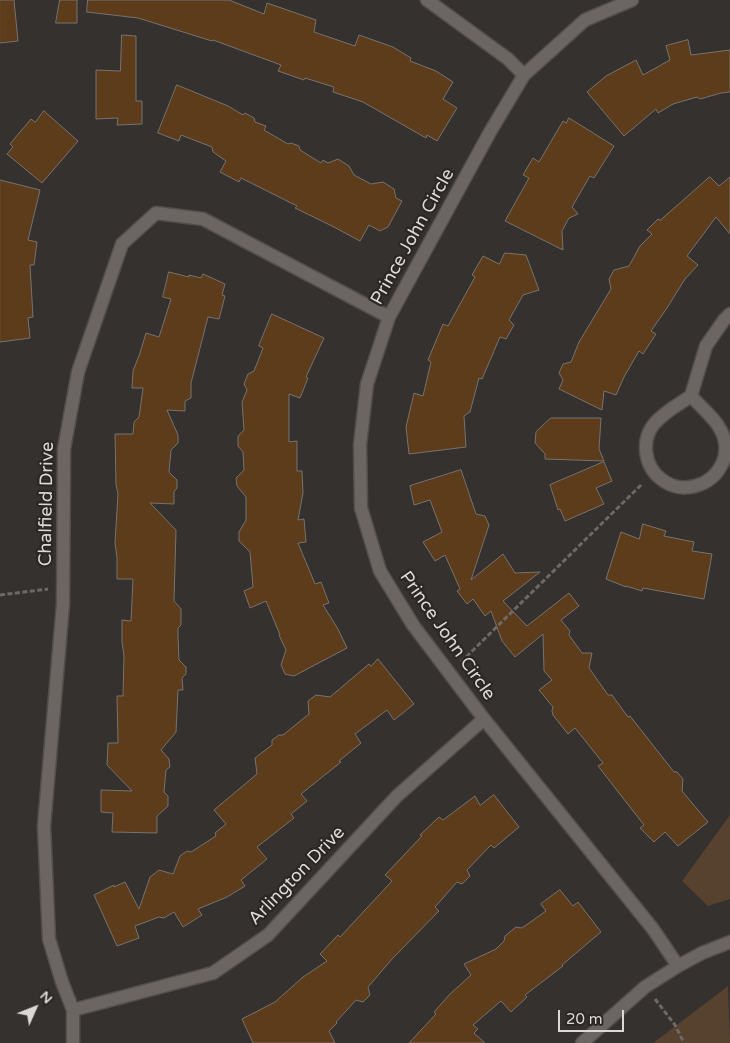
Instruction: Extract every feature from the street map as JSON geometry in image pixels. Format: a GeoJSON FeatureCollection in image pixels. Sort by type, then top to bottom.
{"type":"FeatureCollection","features":[{"type":"Feature","properties":{"kind":"street"},"geometry":{"type":"LineString","coordinates":[[428,0],[508,59],[524,75]]}},
{"type":"Feature","properties":{"kind":"street","name":"Prince John Circle"},"geometry":{"type":"LineString","coordinates":[[632,0],[585,20],[524,75],[490,132],[389,317],[366,384],[360,445],[360,508],[380,571],[413,625],[484,719],[653,929],[678,966]]}},
{"type":"Feature","properties":{"kind":"street","name":"Chalfield Drive"},"geometry":{"type":"LineString","coordinates":[[73,1043],[73,1010],[62,982],[50,939],[44,826],[63,604],[64,449],[78,372],[122,244],[156,213],[203,219],[389,317]]}},
{"type":"Feature","properties":{"kind":"street"},"geometry":{"type":"LineString","coordinates":[[691,396],[718,425],[724,437],[726,449],[718,472],[708,481],[697,486],[684,488],[672,485],[661,479],[654,472],[647,459],[646,446],[648,434],[663,415],[691,396],[706,346],[730,314]]}},
{"type":"Feature","properties":{"kind":"street","name":"Arlington Drive"},"geometry":{"type":"LineString","coordinates":[[73,1010],[213,973],[268,935],[397,796],[484,719]]}},
{"type":"Feature","properties":{"kind":"street"},"geometry":{"type":"LineString","coordinates":[[582,1043],[645,987],[702,953],[730,942]]}},
{"type":"Feature","properties":{"kind":"path"},"geometry":{"type":"LineString","coordinates":[[450,673],[654,472]]}},
{"type":"Feature","properties":{"kind":"path"},"geometry":{"type":"LineString","coordinates":[[0,595],[63,587]]}},
{"type":"Feature","properties":{"kind":"path"},"geometry":{"type":"LineString","coordinates":[[645,987],[675,1025],[684,1043]]}},
{"type":"Feature","properties":{"kind":"shaded area"},"geometry":{"type":"Polygon","coordinates":[[[730,815],[730,899],[708,906],[682,881],[730,815]]]}},
{"type":"Feature","properties":{"kind":"shaded area"},"geometry":{"type":"Polygon","coordinates":[[[728,986],[730,1043],[653,1043],[728,986]]]}},
{"type":"Feature","properties":{"kind":"building"},"geometry":{"type":"Polygon","coordinates":[[[0,0],[14,0],[18,41],[0,43],[0,0]]]}},
{"type":"Feature","properties":{"kind":"building"},"geometry":{"type":"Polygon","coordinates":[[[60,0],[77,0],[77,23],[56,23],[60,0]]]}},
{"type":"Feature","properties":{"kind":"building"},"geometry":{"type":"Polygon","coordinates":[[[88,0],[229,0],[264,14],[267,3],[316,20],[314,32],[355,46],[359,35],[393,47],[411,58],[410,61],[436,71],[453,82],[443,99],[457,108],[437,141],[427,135],[426,138],[363,102],[333,92],[334,87],[305,78],[304,80],[278,71],[281,65],[213,40],[138,18],[87,12],[88,0]]]}},
{"type":"Feature","properties":{"kind":"building"},"geometry":{"type":"Polygon","coordinates":[[[122,35],[136,36],[136,101],[142,101],[142,124],[117,125],[118,118],[96,119],[96,70],[120,71],[122,35]]]}},
{"type":"Feature","properties":{"kind":"building"},"geometry":{"type":"Polygon","coordinates":[[[688,40],[691,55],[730,50],[730,92],[700,99],[697,97],[673,104],[658,113],[656,109],[624,136],[587,92],[606,76],[636,60],[643,75],[670,60],[666,46],[688,40]]]}},
{"type":"Feature","properties":{"kind":"building"},"geometry":{"type":"Polygon","coordinates":[[[177,85],[228,106],[243,115],[245,113],[254,118],[255,122],[266,126],[264,130],[288,144],[291,143],[299,146],[300,150],[321,163],[323,160],[328,163],[338,159],[349,166],[354,175],[371,184],[383,182],[394,189],[396,198],[402,201],[388,227],[380,231],[369,225],[360,241],[241,178],[239,182],[220,172],[226,161],[213,152],[212,147],[181,135],[179,141],[158,133],[177,85]]]}},
{"type":"Feature","properties":{"kind":"building"},"geometry":{"type":"Polygon","coordinates":[[[44,111],[78,141],[42,183],[7,154],[13,147],[10,144],[31,119],[35,122],[44,111]]]}},
{"type":"Feature","properties":{"kind":"building"},"geometry":{"type":"Polygon","coordinates":[[[569,118],[614,146],[594,178],[590,176],[572,207],[578,214],[569,218],[562,231],[563,250],[505,221],[529,178],[523,175],[533,158],[539,162],[563,121],[566,123],[569,118]]]}},
{"type":"Feature","properties":{"kind":"building"},"geometry":{"type":"Polygon","coordinates":[[[710,177],[719,186],[730,177],[730,234],[716,217],[687,256],[698,265],[685,279],[651,331],[656,334],[643,354],[639,351],[616,395],[604,391],[602,410],[559,389],[563,380],[559,373],[563,364],[571,362],[579,342],[611,289],[609,279],[614,270],[629,266],[640,246],[652,234],[647,230],[710,177]]]}},
{"type":"Feature","properties":{"kind":"building"},"geometry":{"type":"Polygon","coordinates":[[[0,180],[40,190],[28,240],[37,242],[34,265],[30,265],[33,317],[28,318],[30,338],[0,342],[0,180]]]}},
{"type":"Feature","properties":{"kind":"building"},"geometry":{"type":"Polygon","coordinates":[[[505,253],[526,255],[539,290],[523,295],[509,320],[514,325],[506,339],[500,337],[482,379],[479,378],[470,412],[464,416],[466,447],[409,454],[406,427],[414,393],[423,396],[431,362],[428,360],[443,324],[448,326],[475,277],[472,275],[483,256],[499,264],[505,253]]]}},
{"type":"Feature","properties":{"kind":"building"},"geometry":{"type":"Polygon","coordinates":[[[169,272],[201,278],[203,274],[225,284],[222,295],[225,296],[219,319],[208,317],[191,383],[191,398],[185,401],[185,411],[167,410],[178,435],[178,443],[171,450],[169,472],[177,480],[174,504],[150,503],[176,530],[174,601],[181,609],[181,625],[178,628],[179,660],[186,667],[186,674],[182,678],[183,690],[178,690],[176,732],[161,750],[169,759],[170,767],[166,770],[164,792],[168,796],[168,806],[157,816],[157,833],[112,832],[113,813],[101,812],[101,790],[132,791],[107,765],[108,743],[118,743],[117,696],[123,696],[124,656],[122,620],[131,621],[133,579],[117,579],[115,543],[118,494],[116,485],[115,434],[133,434],[134,422],[139,417],[143,388],[132,388],[133,371],[146,333],[159,337],[171,299],[163,297],[169,272]]]}},
{"type":"Feature","properties":{"kind":"building"},"geometry":{"type":"Polygon","coordinates":[[[272,314],[324,338],[306,377],[308,378],[300,398],[289,394],[289,442],[297,441],[297,471],[302,471],[303,493],[298,520],[304,519],[306,542],[298,543],[315,584],[321,582],[329,603],[323,605],[347,648],[294,676],[285,674],[281,665],[286,650],[266,601],[250,608],[244,591],[253,587],[250,552],[239,541],[239,532],[246,520],[246,497],[237,486],[236,478],[244,470],[243,452],[238,446],[238,436],[244,430],[242,402],[247,390],[244,384],[248,374],[254,371],[263,348],[259,346],[272,314]]]}},
{"type":"Feature","properties":{"kind":"building"},"geometry":{"type":"Polygon","coordinates":[[[551,418],[601,418],[599,449],[604,461],[545,459],[545,454],[535,443],[536,432],[551,418]]]}},
{"type":"Feature","properties":{"kind":"building"},"geometry":{"type":"Polygon","coordinates":[[[604,462],[612,481],[596,488],[604,504],[565,521],[560,509],[558,510],[550,485],[604,462]]]}},
{"type":"Feature","properties":{"kind":"building"},"geometry":{"type":"Polygon","coordinates":[[[461,470],[476,514],[485,516],[489,525],[471,580],[503,554],[515,573],[540,572],[503,601],[527,626],[569,593],[579,606],[561,620],[570,631],[569,635],[582,653],[592,653],[589,668],[608,695],[612,695],[674,772],[677,772],[683,779],[682,791],[708,822],[678,846],[665,832],[654,842],[640,828],[644,825],[598,766],[603,763],[575,728],[568,734],[553,715],[553,707],[539,690],[552,680],[544,671],[543,634],[515,657],[502,641],[491,611],[485,616],[473,599],[467,604],[457,591],[460,589],[445,555],[435,561],[423,542],[442,532],[430,500],[414,505],[410,486],[461,470]]]}},
{"type":"Feature","properties":{"kind":"building"},"geometry":{"type":"Polygon","coordinates":[[[643,524],[666,531],[664,536],[694,542],[692,551],[712,554],[704,599],[643,588],[642,591],[606,579],[621,532],[639,539],[643,524]]]}},
{"type":"Feature","properties":{"kind":"building"},"geometry":{"type":"Polygon","coordinates":[[[378,659],[414,704],[394,720],[387,710],[355,734],[361,743],[339,761],[341,762],[301,794],[307,801],[291,814],[294,818],[257,847],[267,859],[241,880],[245,886],[227,897],[198,909],[202,915],[183,927],[174,912],[164,918],[159,917],[135,926],[139,938],[117,946],[94,895],[125,882],[139,909],[150,877],[159,870],[173,874],[180,856],[187,851],[191,852],[216,836],[215,833],[226,824],[214,810],[257,774],[255,758],[272,745],[272,740],[279,735],[283,735],[309,714],[308,701],[316,695],[330,697],[369,664],[371,666],[378,659]]]}},
{"type":"Feature","properties":{"kind":"building"},"geometry":{"type":"Polygon","coordinates":[[[494,795],[519,827],[494,848],[491,845],[467,870],[470,876],[462,884],[457,882],[435,907],[439,911],[392,959],[368,987],[370,995],[363,1002],[356,1000],[336,1022],[329,1031],[335,1043],[253,1043],[242,1019],[275,1002],[303,977],[327,961],[320,954],[338,935],[340,937],[392,881],[385,875],[422,836],[420,835],[439,817],[443,820],[475,796],[480,805],[494,795]]]}},
{"type":"Feature","properties":{"kind":"building"},"geometry":{"type":"Polygon","coordinates":[[[560,890],[573,906],[578,902],[601,932],[563,966],[525,995],[527,997],[511,1012],[501,1001],[473,1025],[478,1029],[474,1033],[485,1043],[409,1043],[436,1014],[434,1012],[450,994],[471,975],[464,964],[496,949],[504,941],[505,936],[516,927],[522,928],[546,911],[541,904],[560,890]]]}}]}
